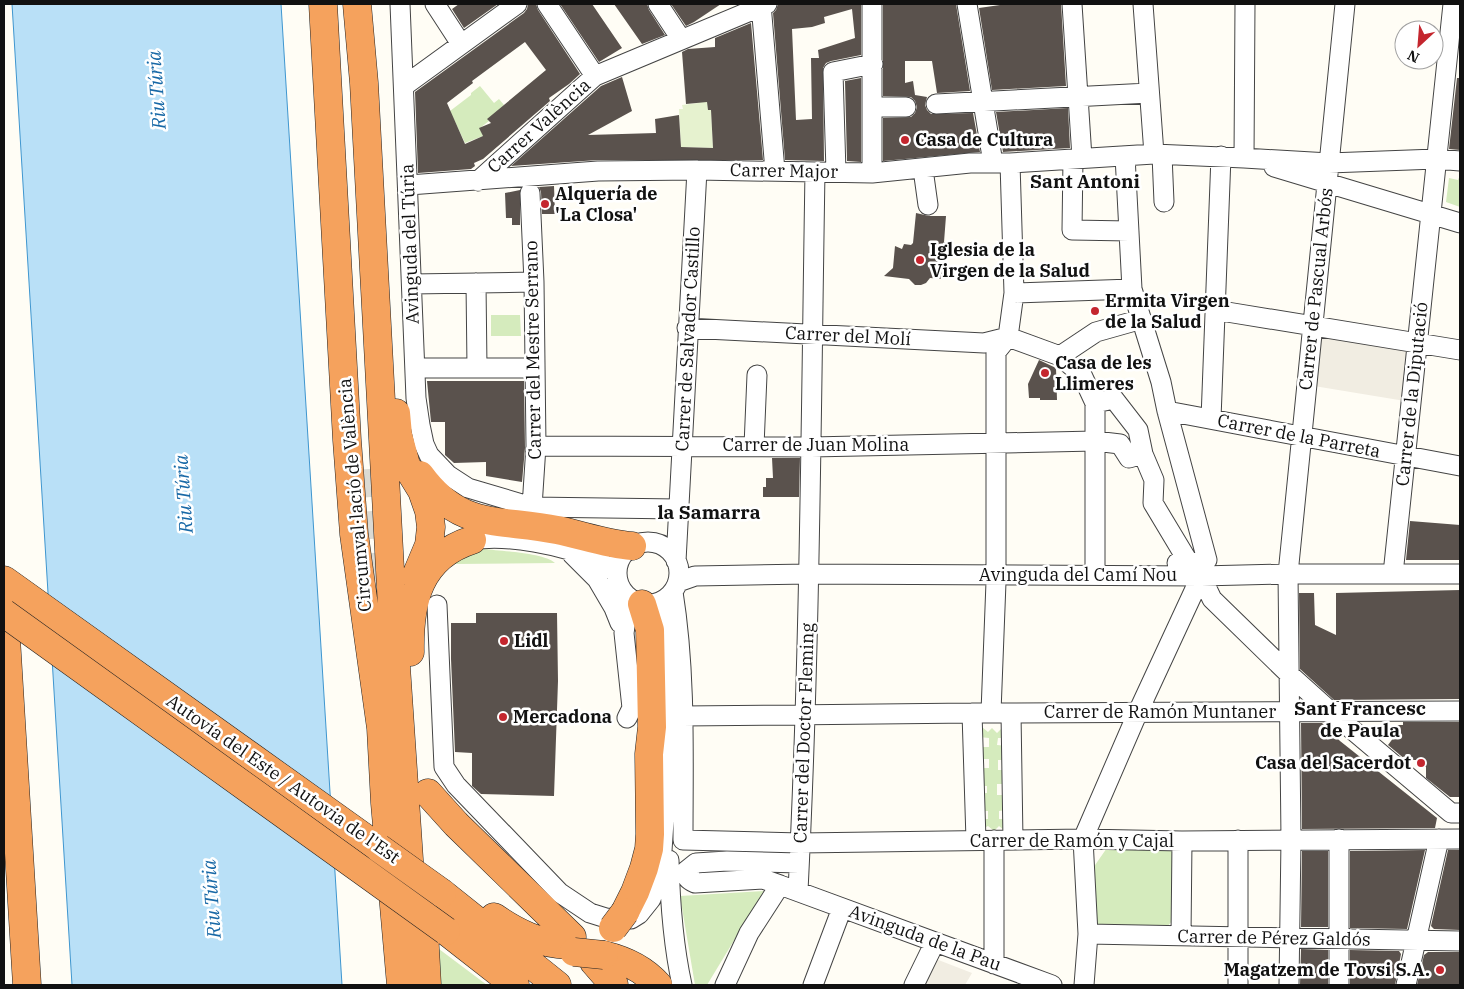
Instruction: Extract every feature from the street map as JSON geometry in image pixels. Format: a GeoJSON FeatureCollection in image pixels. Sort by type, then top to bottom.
{"type":"FeatureCollection","features":[{"type":"Feature","properties":{"kind":"highway","name":"Circumval·lació de València"},"geometry":{"type":"LineString","coordinates":[[322,4],[347,440],[354,525],[381,728],[385,803],[401,985]]}},
{"type":"Feature","properties":{"kind":"highway"},"geometry":{"type":"LineString","coordinates":[[337,4],[344,75],[369,469]]}},
{"type":"Feature","properties":{"kind":"highway","name":"Circumval·lació de València"},"geometry":{"type":"LineString","coordinates":[[357,4],[392,608],[417,985]]}},
{"type":"Feature","properties":{"kind":"highway"},"geometry":{"type":"LineString","coordinates":[[374,272],[386,299],[398,435],[406,465],[422,491],[429,511],[431,527],[429,545],[413,582],[407,602],[405,615],[406,630],[410,639]]}},
{"type":"Feature","properties":{"kind":"highway"},"geometry":{"type":"LineString","coordinates":[[404,452],[432,491],[471,517],[493,523],[569,532],[611,545],[641,544]]}},
{"type":"Feature","properties":{"kind":"highway"},"geometry":{"type":"LineString","coordinates":[[427,985],[412,730],[410,639],[414,598],[422,580],[434,561],[448,550],[472,540]]}},
{"type":"Feature","properties":{"kind":"highway","name":"Autovía del Este / Autovia de l'Est"},"geometry":{"type":"LineString","coordinates":[[4,580],[451,899],[557,985]]}},
{"type":"Feature","properties":{"kind":"highway"},"geometry":{"type":"LineString","coordinates":[[584,949],[619,920],[635,892],[649,849],[649,754],[652,727],[650,630],[666,584]]}},
{"type":"Feature","properties":{"kind":"highway"},"geometry":{"type":"LineString","coordinates":[[4,605],[27,985]]}},
{"type":"Feature","properties":{"kind":"highway","name":"Autovía del Este / Autovia de l'Est"},"geometry":{"type":"LineString","coordinates":[[4,613],[446,931],[515,985]]}},
{"type":"Feature","properties":{"kind":"highway"},"geometry":{"type":"LineString","coordinates":[[630,713],[636,710],[645,727],[649,754]]}},
{"type":"Feature","properties":{"kind":"highway"},"geometry":{"type":"LineString","coordinates":[[428,793],[456,824],[584,949],[614,985]]}},
{"type":"Feature","properties":{"kind":"highway"},"geometry":{"type":"LineString","coordinates":[[451,899],[487,912],[524,942],[540,949],[552,952],[584,949],[616,958],[639,969],[658,985]]}},
{"type":"Feature","properties":{"kind":"street","name":"Avinguda del Túria"},"geometry":{"type":"LineString","coordinates":[[400,4],[415,368],[420,425],[424,444],[429,455],[448,475],[468,488],[532,507],[678,509]]}},
{"type":"Feature","properties":{"kind":"street"},"geometry":{"type":"LineString","coordinates":[[435,4],[461,44]]}},
{"type":"Feature","properties":{"kind":"street"},"geometry":{"type":"LineString","coordinates":[[404,86],[517,4]]}},
{"type":"Feature","properties":{"kind":"street"},"geometry":{"type":"LineString","coordinates":[[547,4],[595,76]]}},
{"type":"Feature","properties":{"kind":"street"},"geometry":{"type":"LineString","coordinates":[[658,4],[681,39]]}},
{"type":"Feature","properties":{"kind":"street"},"geometry":{"type":"LineString","coordinates":[[763,4],[775,171]]}},
{"type":"Feature","properties":{"kind":"street","name":"Carrer València"},"geometry":{"type":"LineString","coordinates":[[478,181],[595,76],[763,4]]}},
{"type":"Feature","properties":{"kind":"street"},"geometry":{"type":"LineString","coordinates":[[872,4],[872,173]]}},
{"type":"Feature","properties":{"kind":"street"},"geometry":{"type":"LineString","coordinates":[[967,4],[983,102],[1002,163],[1014,294],[1008,337],[996,352],[996,574],[982,713],[985,840],[994,964]]}},
{"type":"Feature","properties":{"kind":"street"},"geometry":{"type":"LineString","coordinates":[[1072,4],[1078,97],[1077,158],[1072,230],[1129,231]]}},
{"type":"Feature","properties":{"kind":"street"},"geometry":{"type":"LineString","coordinates":[[1143,4],[1149,93],[1164,202]]}},
{"type":"Feature","properties":{"kind":"street"},"geometry":{"type":"LineString","coordinates":[[1244,158],[1245,4]]}},
{"type":"Feature","properties":{"kind":"street","name":"Carrer de Pascual Arbós"},"geometry":{"type":"LineString","coordinates":[[1289,985],[1291,839],[1288,574],[1345,4]]}},
{"type":"Feature","properties":{"kind":"street","name":"Carrer de la Diputació"},"geometry":{"type":"LineString","coordinates":[[1394,574],[1453,4]]}},
{"type":"Feature","properties":{"kind":"street"},"geometry":{"type":"LineString","coordinates":[[836,172],[833,72],[873,64]]}},
{"type":"Feature","properties":{"kind":"street"},"geometry":{"type":"LineString","coordinates":[[936,104],[1149,93]]}},
{"type":"Feature","properties":{"kind":"street"},"geometry":{"type":"LineString","coordinates":[[873,108],[906,107]]}},
{"type":"Feature","properties":{"kind":"street","name":"Carrer Major"},"geometry":{"type":"LineString","coordinates":[[408,185],[598,171],[697,170],[872,173],[970,163],[1002,163],[1158,154],[1244,158]]}},
{"type":"Feature","properties":{"kind":"street"},"geometry":{"type":"LineString","coordinates":[[1125,156],[1132,289],[1161,382],[1199,566],[1212,599],[1330,712],[1451,813],[1460,813]]}},
{"type":"Feature","properties":{"kind":"street"},"geometry":{"type":"LineString","coordinates":[[1210,419],[1221,156]]}},
{"type":"Feature","properties":{"kind":"street"},"geometry":{"type":"LineString","coordinates":[[1244,158],[1329,163],[1436,159],[1460,162]]}},
{"type":"Feature","properties":{"kind":"street"},"geometry":{"type":"LineString","coordinates":[[1244,158],[1460,223]]}},
{"type":"Feature","properties":{"kind":"street"},"geometry":{"type":"LineString","coordinates":[[923,169],[928,205]]}},
{"type":"Feature","properties":{"kind":"street","name":"Carrer de Salvador Castillo"},"geometry":{"type":"LineString","coordinates":[[666,584],[678,509],[683,446],[687,328],[697,170]]}},
{"type":"Feature","properties":{"kind":"street","name":"Carrer del Doctor Fleming"},"geometry":{"type":"LineString","coordinates":[[798,891],[806,715],[815,172]]}},
{"type":"Feature","properties":{"kind":"street","name":"Carrer del Mestre Serrano"},"geometry":{"type":"LineString","coordinates":[[530,193],[534,282],[536,446],[532,507]]}},
{"type":"Feature","properties":{"kind":"street"},"geometry":{"type":"LineString","coordinates":[[412,284],[534,282]]}},
{"type":"Feature","properties":{"kind":"street"},"geometry":{"type":"LineString","coordinates":[[476,283],[477,368]]}},
{"type":"Feature","properties":{"kind":"street"},"geometry":{"type":"LineString","coordinates":[[1014,294],[1132,289]]}},
{"type":"Feature","properties":{"kind":"street"},"geometry":{"type":"LineString","coordinates":[[1215,310],[1460,350]]}},
{"type":"Feature","properties":{"kind":"street"},"geometry":{"type":"LineString","coordinates":[[1060,356],[1096,332],[1142,320]]}},
{"type":"Feature","properties":{"kind":"street","name":"Carrer del Molí"},"geometry":{"type":"LineString","coordinates":[[687,328],[984,343],[1008,337]]}},
{"type":"Feature","properties":{"kind":"street"},"geometry":{"type":"LineString","coordinates":[[1008,337],[1060,356],[1082,375],[1095,403],[1095,575]]}},
{"type":"Feature","properties":{"kind":"street"},"geometry":{"type":"LineString","coordinates":[[415,368],[534,368]]}},
{"type":"Feature","properties":{"kind":"street"},"geometry":{"type":"LineString","coordinates":[[754,446],[757,375]]}},
{"type":"Feature","properties":{"kind":"street"},"geometry":{"type":"LineString","coordinates":[[1095,403],[1114,399],[1138,430],[1142,454],[1154,480],[1153,503],[1199,566]]}},
{"type":"Feature","properties":{"kind":"street","name":"Carrer de la Parreta"},"geometry":{"type":"LineString","coordinates":[[1167,411],[1460,466]]}},
{"type":"Feature","properties":{"kind":"street","name":"Carrer de Juan Molina"},"geometry":{"type":"LineString","coordinates":[[536,446],[811,447],[1095,441],[1120,444],[1129,458],[1142,454]]}},
{"type":"Feature","properties":{"kind":"street"},"geometry":{"type":"LineString","coordinates":[[666,584],[617,582],[616,572],[618,562],[624,553],[641,544],[678,509]]}},
{"type":"Feature","properties":{"kind":"street"},"geometry":{"type":"LineString","coordinates":[[472,540],[486,537],[535,542],[568,550],[597,560],[616,572]]}},
{"type":"Feature","properties":{"kind":"street"},"geometry":{"type":"LineString","coordinates":[[437,605],[444,767],[456,785],[560,894],[590,913],[606,918],[631,919],[639,914],[651,899],[657,883],[661,865],[666,792],[666,548],[641,544]]}},
{"type":"Feature","properties":{"kind":"street"},"geometry":{"type":"LineString","coordinates":[[568,550],[597,579],[614,608],[624,633]]}},
{"type":"Feature","properties":{"kind":"street"},"geometry":{"type":"LineString","coordinates":[[1084,985],[1088,934],[1083,839],[1199,566]]}},
{"type":"Feature","properties":{"kind":"street","name":"Avinguda del Camí Nou"},"geometry":{"type":"LineString","coordinates":[[666,584],[809,574],[1120,575],[1199,566],[1288,574],[1460,574]]}},
{"type":"Feature","properties":{"kind":"street"},"geometry":{"type":"LineString","coordinates":[[666,584],[678,620],[682,716],[982,713]]}},
{"type":"Feature","properties":{"kind":"street"},"geometry":{"type":"LineString","coordinates":[[630,713],[624,633],[626,620],[666,584]]}},
{"type":"Feature","properties":{"kind":"street","name":"Carrer de Ramón Muntaner"},"geometry":{"type":"LineString","coordinates":[[982,713],[1460,711]]}},
{"type":"Feature","properties":{"kind":"street"},"geometry":{"type":"LineString","coordinates":[[1010,713],[1013,840]]}},
{"type":"Feature","properties":{"kind":"street","name":"Carrer de Ramón y Cajal"},"geometry":{"type":"LineString","coordinates":[[682,716],[683,840],[800,843],[1083,839],[1182,841],[1460,839]]}},
{"type":"Feature","properties":{"kind":"street"},"geometry":{"type":"LineString","coordinates":[[666,792],[669,801],[671,911],[676,962],[682,985]]}},
{"type":"Feature","properties":{"kind":"street"},"geometry":{"type":"LineString","coordinates":[[1339,839],[1339,985]]}},
{"type":"Feature","properties":{"kind":"street"},"geometry":{"type":"LineString","coordinates":[[1406,985],[1440,839]]}},
{"type":"Feature","properties":{"kind":"street"},"geometry":{"type":"LineString","coordinates":[[1238,840],[1238,985]]}},
{"type":"Feature","properties":{"kind":"street"},"geometry":{"type":"LineString","coordinates":[[1181,936],[1182,841]]}},
{"type":"Feature","properties":{"kind":"street","name":"Avinguda de la Pau"},"geometry":{"type":"LineString","coordinates":[[799,863],[727,861],[696,863],[686,871],[686,877],[689,881],[695,883],[764,879],[1052,985]]}},
{"type":"Feature","properties":{"kind":"street"},"geometry":{"type":"LineString","coordinates":[[725,985],[749,933],[780,885]]}},
{"type":"Feature","properties":{"kind":"street"},"geometry":{"type":"LineString","coordinates":[[813,985],[842,908]]}},
{"type":"Feature","properties":{"kind":"street","name":"Carrer de Pérez Galdós"},"geometry":{"type":"LineString","coordinates":[[1088,934],[1460,941]]}},
{"type":"Feature","properties":{"kind":"street"},"geometry":{"type":"LineString","coordinates":[[914,985],[936,942]]}},
{"type":"Feature","properties":{"kind":"green space"},"geometry":{"type":"Polygon","coordinates":[[[696,82],[706,82],[708,109],[711,110],[713,148],[681,147],[679,109],[683,109],[682,105],[698,103],[696,82]]]}},
{"type":"Feature","properties":{"kind":"green space"},"geometry":{"type":"Polygon","coordinates":[[[480,86],[494,103],[499,99],[504,105],[480,128],[483,136],[465,143],[450,111],[480,86]]]}},
{"type":"Feature","properties":{"kind":"green space"},"geometry":{"type":"Polygon","coordinates":[[[1460,175],[1460,207],[1446,202],[1449,178],[1458,180],[1460,175]]]}},
{"type":"Feature","properties":{"kind":"green space"},"geometry":{"type":"Polygon","coordinates":[[[491,315],[520,315],[521,336],[491,336],[491,315]]]}},
{"type":"Feature","properties":{"kind":"green space"},"geometry":{"type":"Polygon","coordinates":[[[484,549],[532,555],[555,563],[454,564],[455,560],[484,549]]]}},
{"type":"Feature","properties":{"kind":"green space"},"geometry":{"type":"Polygon","coordinates":[[[982,727],[988,732],[992,728],[997,733],[1003,727],[1008,738],[998,738],[997,745],[1008,746],[1008,760],[998,760],[998,770],[1007,770],[1007,784],[997,784],[997,795],[1007,795],[1007,810],[999,811],[999,819],[1008,819],[1005,831],[999,826],[994,831],[988,826],[982,829],[979,819],[988,819],[988,811],[979,811],[979,793],[987,793],[987,786],[979,786],[978,768],[989,768],[989,759],[980,759],[980,747],[989,747],[989,738],[979,737],[979,730],[982,727]]]}},
{"type":"Feature","properties":{"kind":"green space"},"geometry":{"type":"Polygon","coordinates":[[[1109,845],[1172,848],[1173,920],[1165,929],[1096,929],[1093,868],[1109,845]]]}},
{"type":"Feature","properties":{"kind":"green space"},"geometry":{"type":"Polygon","coordinates":[[[764,891],[707,985],[695,985],[680,896],[764,891]]]}},
{"type":"Feature","properties":{"kind":"green space"},"geometry":{"type":"Polygon","coordinates":[[[431,943],[487,985],[436,985],[431,943]]]}},
{"type":"Feature","properties":{"kind":"shaded area"},"geometry":{"type":"Polygon","coordinates":[[[1321,320],[1412,335],[1405,401],[1314,386],[1321,320]]]}},
{"type":"Feature","properties":{"kind":"shaded area"},"geometry":{"type":"Polygon","coordinates":[[[923,954],[972,973],[965,985],[907,985],[923,954]]]}},
{"type":"Feature","properties":{"kind":"water","name":"Riu Túria"},"geometry":{"type":"Polygon","coordinates":[[[12,4],[281,4],[342,985],[72,985],[12,4]]]}},
{"type":"Feature","properties":{"kind":"building"},"geometry":{"type":"Polygon","coordinates":[[[459,4],[498,4],[464,28],[452,9],[459,4]]]}},
{"type":"Feature","properties":{"kind":"building"},"geometry":{"type":"Polygon","coordinates":[[[528,4],[536,4],[580,74],[549,98],[550,101],[483,159],[474,163],[475,166],[471,169],[418,173],[415,92],[527,9],[528,4]],[[525,42],[472,81],[473,83],[447,103],[465,144],[483,136],[479,128],[491,123],[487,119],[546,70],[525,42]]]}},
{"type":"Feature","properties":{"kind":"building"},"geometry":{"type":"Polygon","coordinates":[[[560,4],[592,4],[622,48],[599,62],[560,4]]]}},
{"type":"Feature","properties":{"kind":"building"},"geometry":{"type":"Polygon","coordinates":[[[614,4],[647,4],[665,35],[642,44],[614,4]]]}},
{"type":"Feature","properties":{"kind":"building"},"geometry":{"type":"Polygon","coordinates":[[[671,4],[721,4],[686,26],[671,4]]]}},
{"type":"Feature","properties":{"kind":"building"},"geometry":{"type":"Polygon","coordinates":[[[778,4],[861,4],[861,55],[831,61],[826,63],[823,68],[824,161],[785,160],[773,13],[778,4]],[[852,9],[824,17],[825,23],[812,27],[792,29],[796,120],[812,119],[811,58],[819,58],[818,50],[855,38],[852,9]]]}},
{"type":"Feature","properties":{"kind":"building"},"geometry":{"type":"Polygon","coordinates":[[[883,4],[956,4],[970,91],[937,93],[932,61],[905,61],[905,83],[913,81],[915,95],[927,97],[925,105],[931,114],[973,113],[980,152],[883,161],[883,118],[911,117],[917,107],[911,97],[883,96],[883,4]]]}},
{"type":"Feature","properties":{"kind":"building"},"geometry":{"type":"Polygon","coordinates":[[[1007,4],[1061,4],[1066,86],[992,90],[979,8],[1007,4]]]}},
{"type":"Feature","properties":{"kind":"building"},"geometry":{"type":"Polygon","coordinates":[[[751,23],[763,160],[598,160],[511,166],[601,86],[622,77],[632,111],[588,135],[656,133],[655,119],[679,115],[681,147],[713,148],[711,110],[708,110],[707,102],[686,104],[682,52],[688,49],[715,47],[715,38],[751,23]]]}},
{"type":"Feature","properties":{"kind":"building"},"geometry":{"type":"Polygon","coordinates":[[[861,78],[861,162],[847,161],[845,81],[861,78]]]}},
{"type":"Feature","properties":{"kind":"building"},"geometry":{"type":"Polygon","coordinates":[[[1457,78],[1460,78],[1460,150],[1449,149],[1457,78]]]}},
{"type":"Feature","properties":{"kind":"building"},"geometry":{"type":"Polygon","coordinates":[[[1068,108],[1070,148],[1003,152],[996,112],[1068,108]]]}},
{"type":"Feature","properties":{"kind":"building"},"geometry":{"type":"Polygon","coordinates":[[[554,186],[555,214],[542,214],[539,187],[554,186]]]}},
{"type":"Feature","properties":{"kind":"building"},"geometry":{"type":"Polygon","coordinates":[[[520,190],[520,225],[512,225],[512,218],[506,218],[505,193],[520,190]]]}},
{"type":"Feature","properties":{"kind":"building","name":"Iglesia de la Virgen de la Salud"},"geometry":{"type":"Polygon","coordinates":[[[916,213],[929,216],[946,216],[944,242],[948,243],[944,279],[930,278],[921,285],[915,285],[909,279],[884,276],[893,268],[895,246],[902,249],[904,244],[911,245],[913,243],[916,213]]]}},
{"type":"Feature","properties":{"kind":"building","name":"Casa de les Llimeres"},"geometry":{"type":"Polygon","coordinates":[[[1039,360],[1056,368],[1057,400],[1029,398],[1028,384],[1039,360]]]}},
{"type":"Feature","properties":{"kind":"building"},"geometry":{"type":"Polygon","coordinates":[[[427,381],[524,381],[525,448],[522,482],[486,476],[486,462],[454,463],[445,455],[445,422],[431,422],[427,381]]]}},
{"type":"Feature","properties":{"kind":"building"},"geometry":{"type":"Polygon","coordinates":[[[772,458],[800,458],[799,497],[763,497],[763,487],[766,487],[766,478],[773,478],[772,458]]]}},
{"type":"Feature","properties":{"kind":"building"},"geometry":{"type":"Polygon","coordinates":[[[1410,521],[1460,525],[1460,560],[1406,560],[1410,521]]]}},
{"type":"Feature","properties":{"kind":"building"},"geometry":{"type":"Polygon","coordinates":[[[1460,590],[1460,699],[1334,700],[1300,669],[1299,593],[1314,593],[1315,625],[1336,635],[1336,593],[1460,590]]]}},
{"type":"Feature","properties":{"kind":"building","name":"Mercadona"},"geometry":{"type":"Polygon","coordinates":[[[476,613],[557,613],[558,681],[554,796],[481,794],[472,786],[472,753],[455,752],[451,623],[476,623],[476,613]]]}},
{"type":"Feature","properties":{"kind":"building"},"geometry":{"type":"Polygon","coordinates":[[[1403,722],[1460,722],[1460,797],[1450,797],[1426,778],[1426,767],[1416,766],[1416,760],[1406,760],[1388,745],[1394,737],[1394,725],[1403,725],[1403,722]]]}},
{"type":"Feature","properties":{"kind":"building"},"geometry":{"type":"Polygon","coordinates":[[[1301,723],[1322,723],[1340,741],[1437,818],[1435,828],[1302,829],[1301,723]]]}},
{"type":"Feature","properties":{"kind":"building"},"geometry":{"type":"Polygon","coordinates":[[[1425,850],[1407,929],[1350,928],[1350,851],[1425,850]]]}},
{"type":"Feature","properties":{"kind":"building"},"geometry":{"type":"Polygon","coordinates":[[[1448,850],[1460,850],[1460,930],[1434,929],[1431,926],[1448,850]]]}},
{"type":"Feature","properties":{"kind":"building"},"geometry":{"type":"Polygon","coordinates":[[[1302,851],[1328,851],[1328,927],[1301,927],[1302,851]]]}},
{"type":"Feature","properties":{"kind":"building"},"geometry":{"type":"Polygon","coordinates":[[[1301,949],[1328,950],[1328,985],[1300,985],[1301,949]]]}},
{"type":"Feature","properties":{"kind":"building"},"geometry":{"type":"Polygon","coordinates":[[[1350,950],[1399,951],[1401,954],[1395,985],[1350,985],[1350,950]]]}},
{"type":"Feature","properties":{"kind":"building","name":"Magatzem de Tovsi S.A."},"geometry":{"type":"Polygon","coordinates":[[[1428,952],[1460,952],[1460,985],[1417,985],[1424,955],[1428,952]]]}},
{"type":"Feature","properties":{"kind":"tunnel"},"geometry":{"type":"LineString","coordinates":[[369,469],[380,624]]}},
{"type":"Feature","properties":{"kind":"place","name":"Casa de Cultura"},"geometry":{"type":"Point","coordinates":[905,140]}},
{"type":"Feature","properties":{"kind":"place","name":"Alquería de 'La Closa'"},"geometry":{"type":"Point","coordinates":[545,204]}},
{"type":"Feature","properties":{"kind":"place","name":"Iglesia de la Virgen de la Salud"},"geometry":{"type":"Point","coordinates":[920,260]}},
{"type":"Feature","properties":{"kind":"place","name":"Ermita Virgen de la Salud"},"geometry":{"type":"Point","coordinates":[1095,311]}},
{"type":"Feature","properties":{"kind":"place","name":"Casa de les Llimeres"},"geometry":{"type":"Point","coordinates":[1045,373]}},
{"type":"Feature","properties":{"kind":"place","name":"Lidl"},"geometry":{"type":"Point","coordinates":[504,641]}},
{"type":"Feature","properties":{"kind":"place","name":"Mercadona"},"geometry":{"type":"Point","coordinates":[503,717]}},
{"type":"Feature","properties":{"kind":"place","name":"Casa del Sacerdot"},"geometry":{"type":"Point","coordinates":[1421,763]}},
{"type":"Feature","properties":{"kind":"place","name":"Magatzem de Tovsi S.A."},"geometry":{"type":"Point","coordinates":[1440,970]}},
{"type":"Feature","properties":{"kind":"district","name":"Sant Antoni"},"geometry":{"type":"Point","coordinates":[1085,181]}},
{"type":"Feature","properties":{"kind":"district","name":"la Samarra"},"geometry":{"type":"Point","coordinates":[709,512]}},
{"type":"Feature","properties":{"kind":"district","name":"Sant Francesc de Paula"},"geometry":{"type":"Point","coordinates":[1360,719]}}]}
